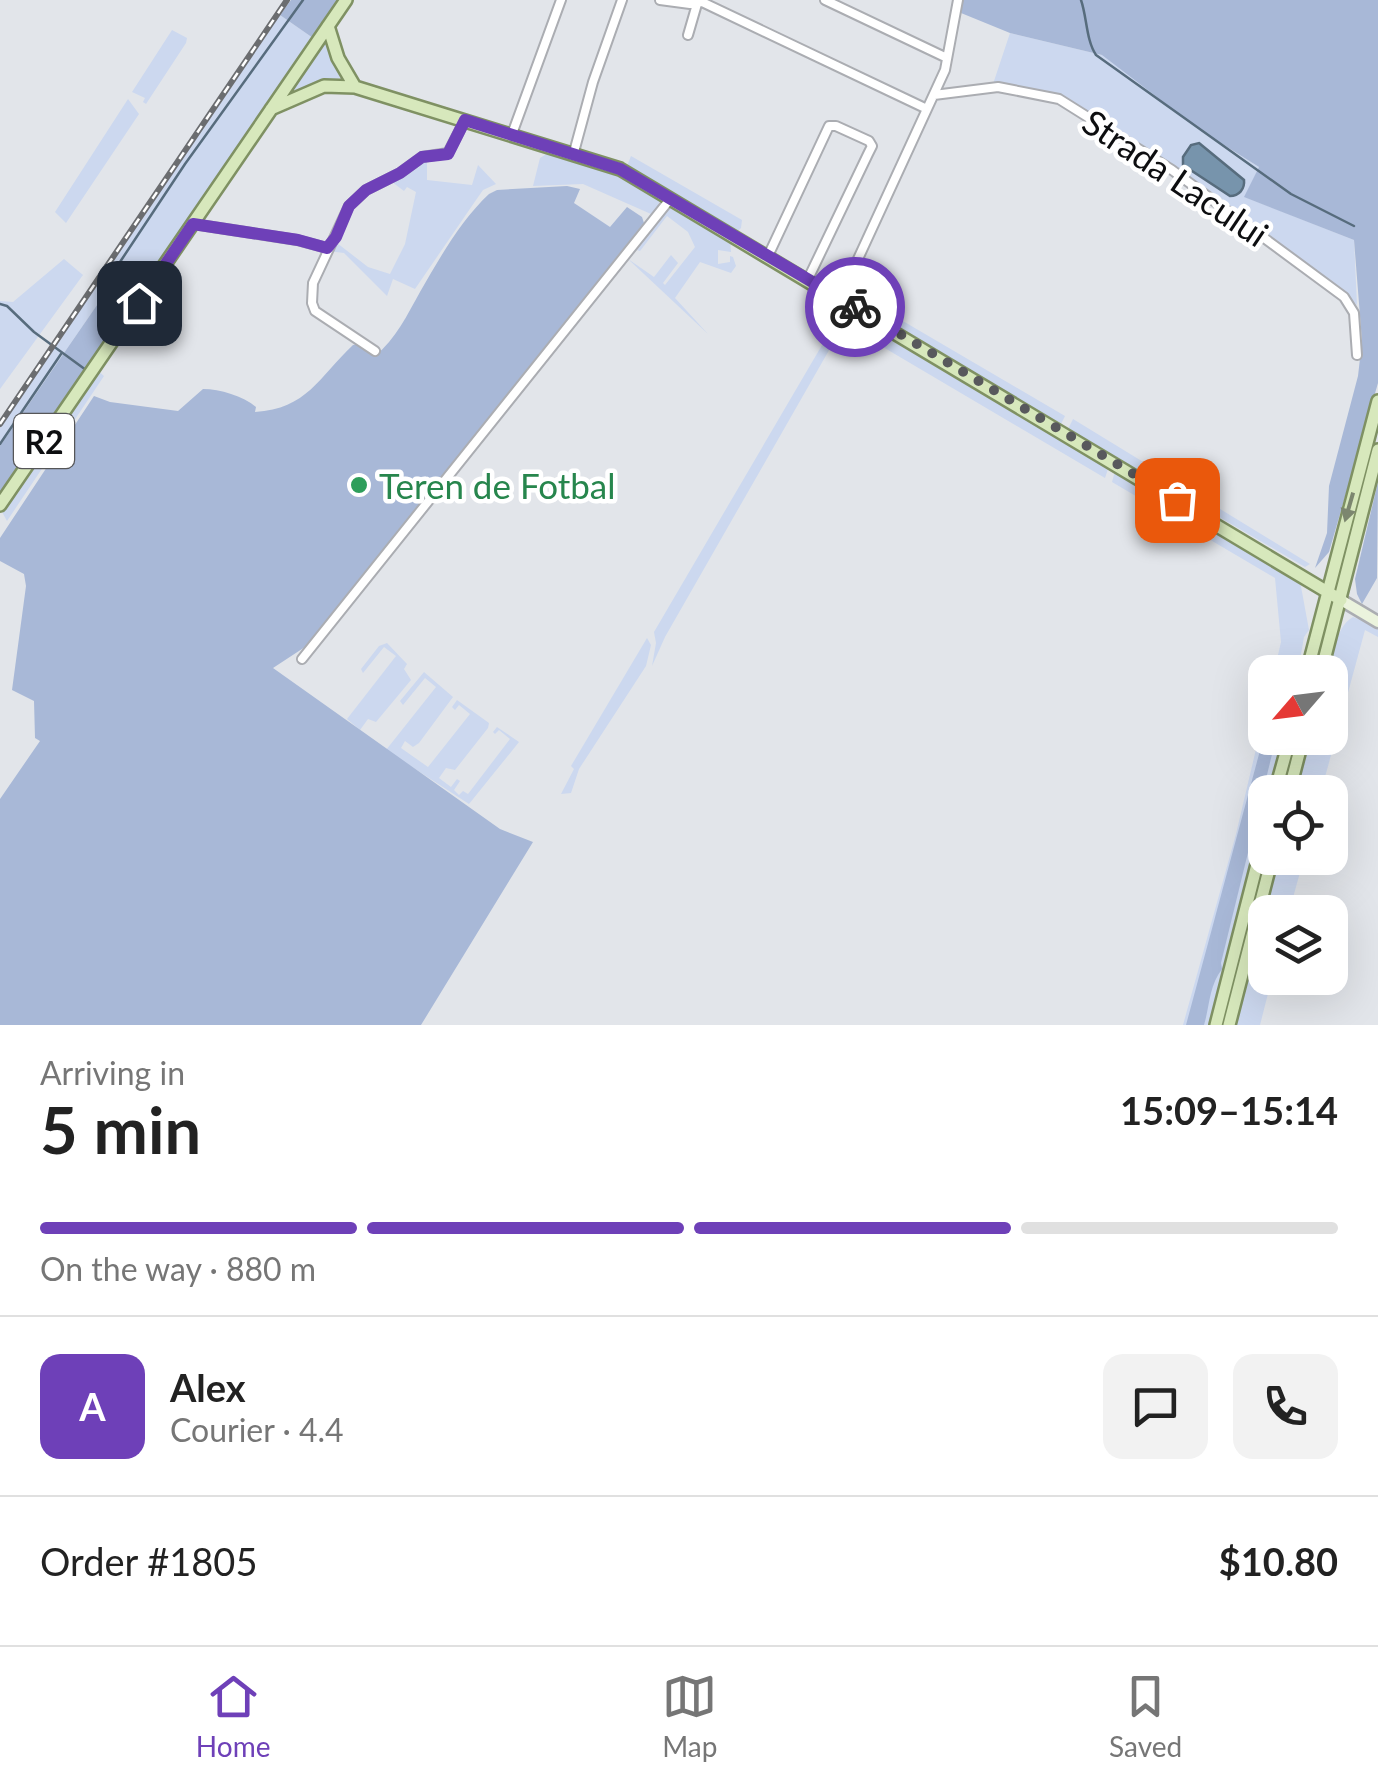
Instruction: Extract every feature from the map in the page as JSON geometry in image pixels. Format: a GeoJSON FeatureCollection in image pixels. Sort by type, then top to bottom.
{"type":"FeatureCollection","features":[{"type":"Feature","properties":{"kind":"main road"},"geometry":{"type":"LineString","coordinates":[[271,109],[346,0]]}},
{"type":"Feature","properties":{"kind":"main road"},"geometry":{"type":"LineString","coordinates":[[328,26],[338,58],[355,87]]}},
{"type":"Feature","properties":{"kind":"main road"},"geometry":{"type":"LineString","coordinates":[[271,109],[316,88],[335,84],[355,87],[620,169],[1378,622]]}},
{"type":"Feature","properties":{"kind":"main road","name":"R2"},"geometry":{"type":"LineString","coordinates":[[0,505],[271,109]]}},
{"type":"Feature","properties":{"kind":"main road"},"geometry":{"type":"LineString","coordinates":[[1310,655],[1378,401]]}},
{"type":"Feature","properties":{"kind":"main road"},"geometry":{"type":"LineString","coordinates":[[1326,655],[1378,450]]}},
{"type":"Feature","properties":{"kind":"main road"},"geometry":{"type":"LineString","coordinates":[[1216,1025],[1254,875]]}},
{"type":"Feature","properties":{"kind":"main road"},"geometry":{"type":"LineString","coordinates":[[1228,1025],[1268,875]]}},
{"type":"Feature","properties":{"kind":"street"},"geometry":{"type":"LineString","coordinates":[[512,134],[561,0]]}},
{"type":"Feature","properties":{"kind":"street"},"geometry":{"type":"LineString","coordinates":[[574,152],[622,0]]}},
{"type":"Feature","properties":{"kind":"street"},"geometry":{"type":"LineString","coordinates":[[660,0],[700,2],[927,109]]}},
{"type":"Feature","properties":{"kind":"street"},"geometry":{"type":"LineString","coordinates":[[826,0],[948,58]]}},
{"type":"Feature","properties":{"kind":"street"},"geometry":{"type":"LineString","coordinates":[[840,298],[934,96],[948,58],[958,0]]}},
{"type":"Feature","properties":{"kind":"street"},"geometry":{"type":"LineString","coordinates":[[688,35],[700,2]]}},
{"type":"Feature","properties":{"kind":"street","name":"Strada Lacului"},"geometry":{"type":"LineString","coordinates":[[934,96],[998,86],[1059,98],[1172,170],[1341,296],[1354,313],[1357,355]]}},
{"type":"Feature","properties":{"kind":"street"},"geometry":{"type":"LineString","coordinates":[[376,351],[315,311],[313,282],[327,248],[356,199],[422,157],[448,154],[465,120]]}},
{"type":"Feature","properties":{"kind":"street"},"geometry":{"type":"LineString","coordinates":[[768,256],[829,126],[869,141],[872,146],[808,279]]}},
{"type":"Feature","properties":{"kind":"street"},"geometry":{"type":"LineString","coordinates":[[302,659],[670,198]]}},
{"type":"Feature","properties":{"kind":"street"},"geometry":{"type":"LineString","coordinates":[[193,224],[327,248]]}},
{"type":"Feature","properties":{"kind":"shaded area"},"geometry":{"type":"Polygon","coordinates":[[[291,0],[339,0],[313,38],[280,15],[291,0]]]}},
{"type":"Feature","properties":{"kind":"shaded area"},"geometry":{"type":"Polygon","coordinates":[[[963,0],[1378,0],[1378,383],[1329,552],[1315,568],[1327,533],[1329,486],[1358,376],[1362,341],[1354,240],[1244,197],[1259,167],[1200,130],[1102,55],[1010,33],[961,13],[963,0]]]}},
{"type":"Feature","properties":{"kind":"shaded area"},"geometry":{"type":"Polygon","coordinates":[[[280,15],[313,38],[136,294],[122,290],[103,276],[280,15]]]}},
{"type":"Feature","properties":{"kind":"shaded area"},"geometry":{"type":"Polygon","coordinates":[[[172,30],[187,38],[186,43],[146,104],[145,98],[132,92],[172,30]]]}},
{"type":"Feature","properties":{"kind":"shaded area"},"geometry":{"type":"Polygon","coordinates":[[[1010,33],[1102,55],[1166,37],[1163,102],[1259,167],[1245,197],[1354,240],[1357,305],[1177,168],[1056,93],[993,84],[1010,33]]]}},
{"type":"Feature","properties":{"kind":"shaded area"},"geometry":{"type":"Polygon","coordinates":[[[327,40],[341,78],[291,91],[324,41],[327,40]]]}},
{"type":"Feature","properties":{"kind":"shaded area"},"geometry":{"type":"Polygon","coordinates":[[[128,99],[139,114],[66,223],[55,212],[128,99]]]}},
{"type":"Feature","properties":{"kind":"shaded area"},"geometry":{"type":"Polygon","coordinates":[[[1199,143],[1244,180],[1239,193],[1230,196],[1183,165],[1191,145],[1199,143]]]}},
{"type":"Feature","properties":{"kind":"shaded area"},"geometry":{"type":"Polygon","coordinates":[[[548,153],[633,184],[660,199],[657,210],[651,214],[583,184],[533,186],[540,158],[548,153]]]}},
{"type":"Feature","properties":{"kind":"shaded area"},"geometry":{"type":"Polygon","coordinates":[[[631,156],[742,220],[741,228],[738,231],[728,226],[627,166],[631,156]]]}},
{"type":"Feature","properties":{"kind":"shaded area"},"geometry":{"type":"Polygon","coordinates":[[[418,160],[427,160],[427,180],[472,185],[478,165],[496,184],[483,190],[415,289],[393,279],[387,296],[344,253],[328,251],[337,243],[368,267],[390,274],[405,244],[416,192],[407,187],[404,191],[388,179],[418,160]]]}},
{"type":"Feature","properties":{"kind":"shaded area"},"geometry":{"type":"Polygon","coordinates":[[[567,186],[580,189],[574,203],[610,227],[627,207],[644,223],[305,647],[273,668],[500,829],[533,842],[421,1025],[0,1025],[0,799],[40,741],[35,738],[34,701],[12,690],[26,586],[24,574],[0,561],[0,538],[94,396],[110,402],[178,411],[203,389],[238,396],[256,407],[255,412],[287,405],[311,389],[353,345],[362,343],[375,356],[382,349],[401,326],[451,240],[489,194],[497,190],[567,186]]]}},
{"type":"Feature","properties":{"kind":"shaded area"},"geometry":{"type":"Polygon","coordinates":[[[670,208],[678,208],[730,238],[731,252],[718,250],[718,264],[730,262],[730,256],[733,257],[736,266],[731,273],[700,262],[675,298],[708,334],[628,259],[654,277],[671,255],[678,263],[665,285],[695,247],[688,232],[667,216],[637,250],[670,208]]]}},
{"type":"Feature","properties":{"kind":"shaded area"},"geometry":{"type":"Polygon","coordinates":[[[64,259],[83,275],[0,389],[0,301],[13,302],[64,259]]]}},
{"type":"Feature","properties":{"kind":"shaded area"},"geometry":{"type":"Polygon","coordinates":[[[97,284],[106,292],[0,446],[0,428],[97,284]]]}},
{"type":"Feature","properties":{"kind":"shaded area"},"geometry":{"type":"Polygon","coordinates":[[[850,290],[1065,416],[1061,424],[849,297],[850,290]]]}},
{"type":"Feature","properties":{"kind":"shaded area"},"geometry":{"type":"Polygon","coordinates":[[[106,292],[121,302],[124,311],[0,495],[0,446],[106,292]]]}},
{"type":"Feature","properties":{"kind":"shaded area"},"geometry":{"type":"Polygon","coordinates":[[[842,311],[1108,469],[1105,478],[844,324],[652,666],[654,632],[842,311]]]}},
{"type":"Feature","properties":{"kind":"shaded area"},"geometry":{"type":"Polygon","coordinates":[[[97,370],[104,376],[7,521],[2,512],[97,370]]]}},
{"type":"Feature","properties":{"kind":"shaded area"},"geometry":{"type":"Polygon","coordinates":[[[1073,419],[1310,564],[1305,567],[1068,429],[1073,419]]]}},
{"type":"Feature","properties":{"kind":"shaded area"},"geometry":{"type":"Polygon","coordinates":[[[1115,471],[1300,581],[1309,630],[1301,655],[1278,655],[1281,642],[1275,578],[1112,482],[1115,471]]]}},
{"type":"Feature","properties":{"kind":"shaded area"},"geometry":{"type":"Polygon","coordinates":[[[1378,482],[1377,578],[1362,604],[1355,579],[1378,482]]]}},
{"type":"Feature","properties":{"kind":"shaded area"},"geometry":{"type":"Polygon","coordinates":[[[1353,617],[1378,626],[1378,637],[1365,630],[1348,693],[1348,655],[1333,655],[1344,626],[1353,617]]]}},
{"type":"Feature","properties":{"kind":"shaded area"},"geometry":{"type":"Polygon","coordinates":[[[647,638],[651,645],[646,666],[579,769],[571,793],[561,794],[574,769],[571,766],[647,638]]]}},
{"type":"Feature","properties":{"kind":"shaded area"},"geometry":{"type":"Polygon","coordinates":[[[387,643],[407,664],[404,669],[411,680],[376,722],[368,719],[360,730],[347,719],[396,656],[384,647],[363,673],[361,669],[379,646],[387,643]]]}},
{"type":"Feature","properties":{"kind":"shaded area"},"geometry":{"type":"Polygon","coordinates":[[[424,672],[453,697],[419,743],[413,747],[405,741],[401,748],[428,767],[470,714],[459,705],[455,710],[452,707],[457,700],[489,723],[455,770],[446,768],[439,778],[451,787],[457,779],[460,781],[454,790],[459,795],[463,791],[468,794],[510,739],[499,730],[495,734],[497,727],[519,742],[469,804],[386,750],[436,687],[425,678],[403,705],[400,701],[424,672]]]}},
{"type":"Feature","properties":{"kind":"shaded area"},"geometry":{"type":"Polygon","coordinates":[[[1255,755],[1278,755],[1272,775],[1250,775],[1255,755]]]}},
{"type":"Feature","properties":{"kind":"shaded area"},"geometry":{"type":"Polygon","coordinates":[[[1259,755],[1272,755],[1267,775],[1253,775],[1259,755]]]}},
{"type":"Feature","properties":{"kind":"shaded area"},"geometry":{"type":"Polygon","coordinates":[[[1306,755],[1331,755],[1326,775],[1300,775],[1306,755]]]}},
{"type":"Feature","properties":{"kind":"shaded area"},"geometry":{"type":"Polygon","coordinates":[[[1248,783],[1250,875],[1209,1025],[1183,1025],[1248,783]]]}},
{"type":"Feature","properties":{"kind":"shaded area"},"geometry":{"type":"Polygon","coordinates":[[[1248,795],[1248,853],[1222,969],[1212,989],[1204,1025],[1186,1025],[1248,795]]]}},
{"type":"Feature","properties":{"kind":"shaded area"},"geometry":{"type":"Polygon","coordinates":[[[1274,875],[1299,875],[1294,895],[1268,895],[1274,875]]]}},
{"type":"Feature","properties":{"kind":"shaded area"},"geometry":{"type":"Polygon","coordinates":[[[1248,975],[1248,995],[1268,995],[1260,1025],[1235,1025],[1248,975]]]}},
{"type":"Feature","properties":{"kind":"waterway"},"geometry":{"type":"LineString","coordinates":[[118,265],[303,0]]}},
{"type":"Feature","properties":{"kind":"waterway"},"geometry":{"type":"LineString","coordinates":[[1081,0],[1096,55],[1291,194],[1354,226]]}},
{"type":"Feature","properties":{"kind":"waterway"},"geometry":{"type":"LineString","coordinates":[[0,304],[86,370]]}},
{"type":"Feature","properties":{"kind":"waterway"},"geometry":{"type":"LineString","coordinates":[[0,444],[61,354]]}},
{"type":"Feature","properties":{"kind":"railway"},"geometry":{"type":"LineString","coordinates":[[0,424],[287,0]]}},
{"type":"Feature","properties":{"kind":"way so far"},"geometry":{"type":"LineString","coordinates":[[855,307],[1177,500]]}},
{"type":"Feature","properties":{"kind":"place","name":"Teren de Fotbal"},"geometry":{"type":"Point","coordinates":[359,485]}},
{"type":"Feature","properties":{"kind":"route"},"geometry":{"type":"LineString","coordinates":[[139,303],[193,224],[327,248],[356,199],[422,157],[448,154],[465,120],[620,169],[855,307]]}}]}
